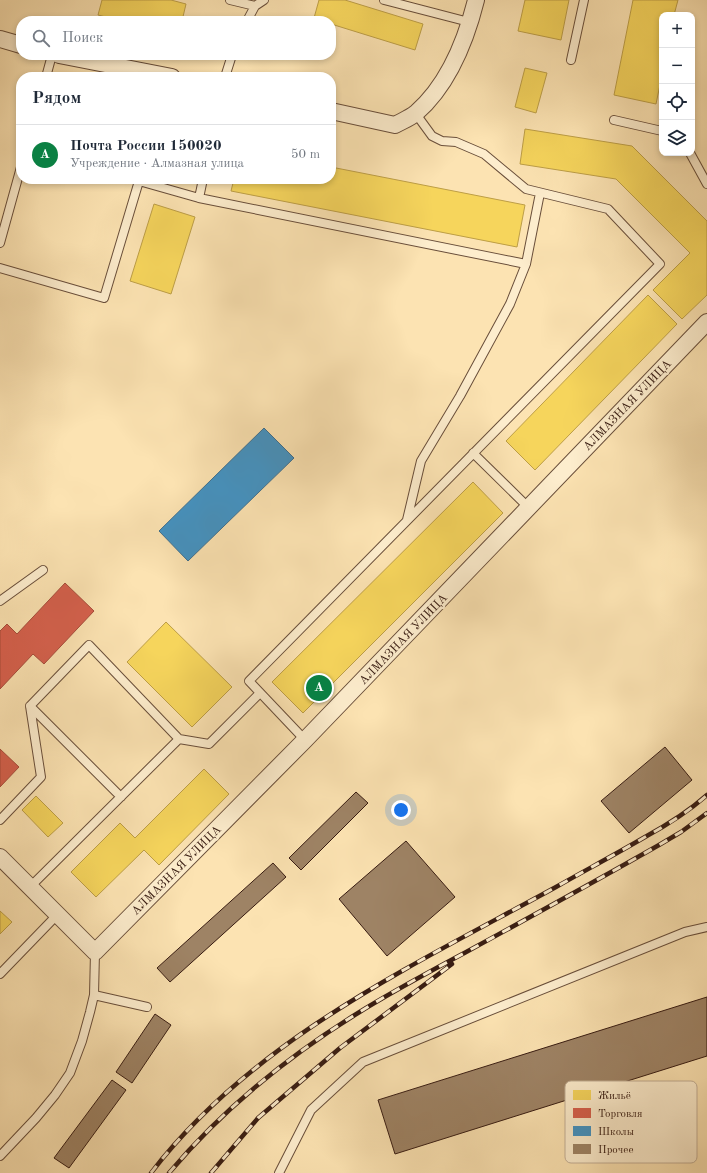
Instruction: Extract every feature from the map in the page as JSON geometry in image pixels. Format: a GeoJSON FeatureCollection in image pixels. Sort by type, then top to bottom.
{"type":"FeatureCollection","features":[{"type":"Feature","properties":{"kind":"street"},"geometry":{"type":"LineString","coordinates":[[336,112],[395,125],[416,114],[434,94],[447,75],[457,55],[476,0]]}},
{"type":"Feature","properties":{"kind":"street"},"geometry":{"type":"LineString","coordinates":[[0,40],[16,44]]}},
{"type":"Feature","properties":{"kind":"street"},"geometry":{"type":"LineString","coordinates":[[85,60],[146,72]]}},
{"type":"Feature","properties":{"kind":"street","name":"АЛМАЗНАЯ УЛИЦА"},"geometry":{"type":"LineString","coordinates":[[95,952],[305,740],[707,322]]}},
{"type":"Feature","properties":{"kind":"street"},"geometry":{"type":"LineString","coordinates":[[0,857],[95,952]]}},
{"type":"Feature","properties":{"kind":"lane"},"geometry":{"type":"LineString","coordinates":[[230,0],[255,6]]}},
{"type":"Feature","properties":{"kind":"lane"},"geometry":{"type":"LineString","coordinates":[[250,16],[255,6],[264,0]]}},
{"type":"Feature","properties":{"kind":"lane"},"geometry":{"type":"LineString","coordinates":[[384,0],[469,22]]}},
{"type":"Feature","properties":{"kind":"lane"},"geometry":{"type":"LineString","coordinates":[[571,60],[584,0]]}},
{"type":"Feature","properties":{"kind":"lane"},"geometry":{"type":"LineString","coordinates":[[47,72],[51,60]]}},
{"type":"Feature","properties":{"kind":"lane"},"geometry":{"type":"LineString","coordinates":[[227,72],[230,60]]}},
{"type":"Feature","properties":{"kind":"lane"},"geometry":{"type":"LineString","coordinates":[[305,740],[249,681],[660,264],[608,209],[526,189],[484,154],[456,142],[442,141],[432,136],[416,114]]}},
{"type":"Feature","properties":{"kind":"lane"},"geometry":{"type":"LineString","coordinates":[[614,120],[659,130]]}},
{"type":"Feature","properties":{"kind":"lane"},"geometry":{"type":"LineString","coordinates":[[692,156],[707,184]]}},
{"type":"Feature","properties":{"kind":"lane"},"geometry":{"type":"LineString","coordinates":[[0,243],[16,184]]}},
{"type":"Feature","properties":{"kind":"lane"},"geometry":{"type":"LineString","coordinates":[[0,268],[104,298],[138,184]]}},
{"type":"Feature","properties":{"kind":"lane"},"geometry":{"type":"LineString","coordinates":[[149,184],[198,198],[526,264]]}},
{"type":"Feature","properties":{"kind":"lane"},"geometry":{"type":"LineString","coordinates":[[198,198],[201,184]]}},
{"type":"Feature","properties":{"kind":"lane"},"geometry":{"type":"LineString","coordinates":[[406,521],[422,461],[460,396],[510,304],[526,264],[540,193]]}},
{"type":"Feature","properties":{"kind":"lane"},"geometry":{"type":"LineString","coordinates":[[473,453],[529,508]]}},
{"type":"Feature","properties":{"kind":"lane"},"geometry":{"type":"LineString","coordinates":[[0,601],[43,570]]}},
{"type":"Feature","properties":{"kind":"lane"},"geometry":{"type":"LineString","coordinates":[[30,706],[89,645],[179,739],[208,744],[260,693]]}},
{"type":"Feature","properties":{"kind":"lane"},"geometry":{"type":"LineString","coordinates":[[30,706],[121,797]]}},
{"type":"Feature","properties":{"kind":"lane"},"geometry":{"type":"LineString","coordinates":[[0,820],[41,777],[30,706]]}},
{"type":"Feature","properties":{"kind":"lane"},"geometry":{"type":"LineString","coordinates":[[30,887],[179,739]]}},
{"type":"Feature","properties":{"kind":"lane"},"geometry":{"type":"LineString","coordinates":[[0,974],[58,914]]}},
{"type":"Feature","properties":{"kind":"lane"},"geometry":{"type":"LineString","coordinates":[[279,1173],[311,1110],[363,1062],[685,932],[707,927]]}},
{"type":"Feature","properties":{"kind":"lane"},"geometry":{"type":"LineString","coordinates":[[0,1156],[36,1118],[55,1095],[70,1073],[82,1041],[94,995],[95,952]]}},
{"type":"Feature","properties":{"kind":"lane"},"geometry":{"type":"LineString","coordinates":[[94,995],[147,1007]]}},
{"type":"Feature","properties":{"kind":"building: Жильё"},"geometry":{"type":"Polygon","coordinates":[[[102,0],[171,0],[186,4],[183,16],[98,15],[102,0]]]}},
{"type":"Feature","properties":{"kind":"building: Жильё"},"geometry":{"type":"Polygon","coordinates":[[[319,0],[345,0],[423,24],[415,50],[336,26],[336,16],[315,16],[319,0]]]}},
{"type":"Feature","properties":{"kind":"building: Жильё"},"geometry":{"type":"Polygon","coordinates":[[[525,0],[569,0],[561,40],[518,31],[525,0]]]}},
{"type":"Feature","properties":{"kind":"building: Жильё"},"geometry":{"type":"Polygon","coordinates":[[[633,0],[678,0],[675,12],[659,12],[659,90],[656,104],[614,95],[633,0]]]}},
{"type":"Feature","properties":{"kind":"building: Жильё"},"geometry":{"type":"Polygon","coordinates":[[[525,68],[547,73],[536,113],[515,107],[525,68]]]}},
{"type":"Feature","properties":{"kind":"building: Жильё"},"geometry":{"type":"Polygon","coordinates":[[[525,129],[632,146],[707,221],[707,295],[682,319],[653,290],[690,253],[616,179],[520,164],[525,129]]]}},
{"type":"Feature","properties":{"kind":"building: Жильё"},"geometry":{"type":"Polygon","coordinates":[[[336,168],[525,205],[517,247],[231,191],[233,184],[336,184],[336,168]]]}},
{"type":"Feature","properties":{"kind":"building: Жильё"},"geometry":{"type":"Polygon","coordinates":[[[154,204],[195,217],[171,294],[130,281],[154,204]]]}},
{"type":"Feature","properties":{"kind":"building: Жильё"},"geometry":{"type":"Polygon","coordinates":[[[648,295],[677,324],[535,470],[506,441],[648,295]]]}},
{"type":"Feature","properties":{"kind":"building: Жильё"},"geometry":{"type":"Polygon","coordinates":[[[473,482],[503,513],[303,713],[272,682],[473,482]]]}},
{"type":"Feature","properties":{"kind":"building: Жильё"},"geometry":{"type":"Polygon","coordinates":[[[166,622],[232,687],[192,727],[127,662],[166,622]]]}},
{"type":"Feature","properties":{"kind":"building: Жильё"},"geometry":{"type":"Polygon","coordinates":[[[204,769],[229,794],[159,865],[144,850],[96,897],[71,872],[120,823],[135,838],[204,769]]]}},
{"type":"Feature","properties":{"kind":"building: Жильё"},"geometry":{"type":"Polygon","coordinates":[[[36,796],[63,823],[48,837],[22,810],[36,796]]]}},
{"type":"Feature","properties":{"kind":"building: Жильё"},"geometry":{"type":"Polygon","coordinates":[[[0,911],[12,922],[0,934],[0,911]]]}},
{"type":"Feature","properties":{"kind":"building: Торговля"},"geometry":{"type":"Polygon","coordinates":[[[65,583],[94,611],[44,664],[33,654],[0,689],[0,631],[7,624],[17,634],[65,583]]]}},
{"type":"Feature","properties":{"kind":"building: Торговля"},"geometry":{"type":"Polygon","coordinates":[[[0,749],[19,767],[0,787],[0,749]]]}},
{"type":"Feature","properties":{"kind":"building: Школы"},"geometry":{"type":"Polygon","coordinates":[[[264,428],[294,458],[188,561],[159,531],[264,428]]]}},
{"type":"Feature","properties":{"kind":"building: Прочее"},"geometry":{"type":"Polygon","coordinates":[[[665,747],[692,780],[629,833],[601,801],[665,747]]]}},
{"type":"Feature","properties":{"kind":"building: Прочее"},"geometry":{"type":"Polygon","coordinates":[[[356,792],[368,803],[301,870],[289,858],[356,792]]]}},
{"type":"Feature","properties":{"kind":"building: Прочее"},"geometry":{"type":"Polygon","coordinates":[[[406,841],[455,897],[387,956],[339,899],[406,841]]]}},
{"type":"Feature","properties":{"kind":"building: Прочее"},"geometry":{"type":"Polygon","coordinates":[[[273,863],[286,877],[170,982],[157,968],[273,863]]]}},
{"type":"Feature","properties":{"kind":"building: Прочее"},"geometry":{"type":"Polygon","coordinates":[[[707,997],[707,1056],[627,1081],[565,1081],[565,1101],[395,1154],[378,1100],[707,997]]]}},
{"type":"Feature","properties":{"kind":"building: Прочее"},"geometry":{"type":"Polygon","coordinates":[[[155,1014],[171,1025],[132,1083],[116,1072],[155,1014]]]}},
{"type":"Feature","properties":{"kind":"building: Прочее"},"geometry":{"type":"Polygon","coordinates":[[[112,1080],[126,1090],[69,1168],[54,1158],[112,1080]]]}},
{"type":"Feature","properties":{"kind":"railway"},"geometry":{"type":"LineString","coordinates":[[151,1173],[192,1125],[237,1083],[286,1044],[338,1009],[392,977],[661,828],[685,813],[707,795]]}},
{"type":"Feature","properties":{"kind":"railway"},"geometry":{"type":"LineString","coordinates":[[169,1173],[189,1150],[233,1106],[281,1066],[332,1030],[398,989],[659,845],[681,832],[707,813]]}},
{"type":"Feature","properties":{"kind":"railway"},"geometry":{"type":"LineString","coordinates":[[211,1173],[258,1118],[340,1048],[452,964]]}},
{"type":"Feature","properties":{"kind":"place","name":"Почта России 150020"},"geometry":{"type":"Point","coordinates":[319,688]}}]}
